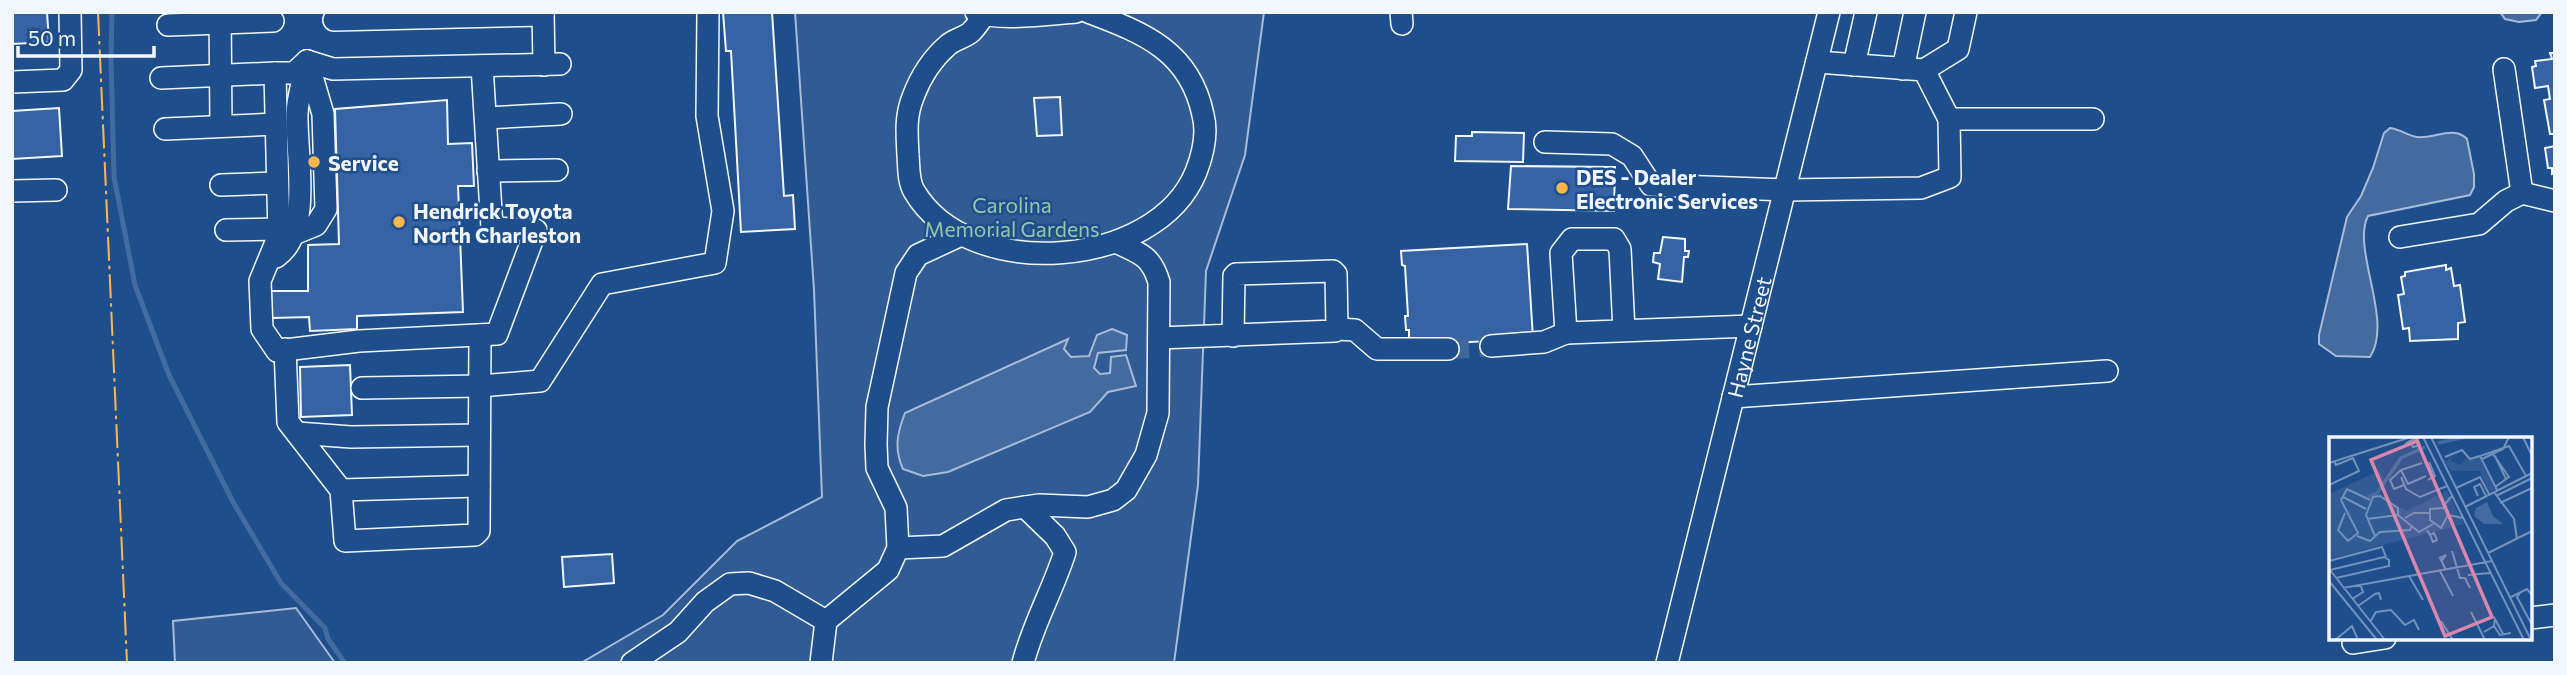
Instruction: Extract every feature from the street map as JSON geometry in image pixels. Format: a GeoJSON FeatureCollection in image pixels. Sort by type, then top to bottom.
{"type":"FeatureCollection","features":[{"type":"Feature","properties":{"kind":"street"},"geometry":{"type":"LineString","coordinates":[[12,82],[63,80],[71,71],[70,12]]}},
{"type":"Feature","properties":{"kind":"street"},"geometry":{"type":"LineString","coordinates":[[362,388],[480,386],[540,381],[601,284],[715,263],[723,211],[707,116],[708,12]]}},
{"type":"Feature","properties":{"kind":"street"},"geometry":{"type":"LineString","coordinates":[[1076,12],[980,14],[970,33],[950,43],[935,58],[913,97],[906,118],[913,190],[931,211],[961,235],[989,245],[1015,250],[1053,252],[1118,243],[1149,227],[1170,211],[1189,187],[1203,154],[1205,123],[1200,97],[1189,75],[1174,55],[1135,31],[1088,12]]}},
{"type":"Feature","properties":{"kind":"street","name":"Hayne Street"},"geometry":{"type":"LineString","coordinates":[[1667,663],[1829,12]]}},
{"type":"Feature","properties":{"kind":"street"},"geometry":{"type":"LineString","coordinates":[[1854,65],[1866,12]]}},
{"type":"Feature","properties":{"kind":"street"},"geometry":{"type":"LineString","coordinates":[[1545,142],[1612,144],[1632,156],[1651,185],[1785,190],[1921,188],[1950,177],[1949,119],[1913,69],[1915,12]]}},
{"type":"Feature","properties":{"kind":"street"},"geometry":{"type":"LineString","coordinates":[[1817,62],[1913,69],[1958,49],[1966,12]]}},
{"type":"Feature","properties":{"kind":"street"},"geometry":{"type":"LineString","coordinates":[[307,61],[333,69],[552,65],[543,14],[334,20]]}},
{"type":"Feature","properties":{"kind":"street"},"geometry":{"type":"LineString","coordinates":[[220,18],[221,126]]}},
{"type":"Feature","properties":{"kind":"street"},"geometry":{"type":"LineString","coordinates":[[168,24],[220,18],[274,21]]}},
{"type":"Feature","properties":{"kind":"street"},"geometry":{"type":"LineString","coordinates":[[161,78],[294,74],[307,61]]}},
{"type":"Feature","properties":{"kind":"street"},"geometry":{"type":"LineString","coordinates":[[226,230],[294,231],[316,225],[326,209],[323,114],[307,61]]}},
{"type":"Feature","properties":{"kind":"street"},"geometry":{"type":"LineString","coordinates":[[275,73],[277,183],[294,231],[281,254],[268,263],[260,281],[262,329],[276,351],[359,341],[498,334],[536,230],[492,229],[482,66]]}},
{"type":"Feature","properties":{"kind":"street"},"geometry":{"type":"LineString","coordinates":[[2504,69],[2522,193]]}},
{"type":"Feature","properties":{"kind":"street"},"geometry":{"type":"LineString","coordinates":[[486,118],[561,114]]}},
{"type":"Feature","properties":{"kind":"street"},"geometry":{"type":"LineString","coordinates":[[1949,119],[2094,119]]}},
{"type":"Feature","properties":{"kind":"street"},"geometry":{"type":"LineString","coordinates":[[165,129],[276,124]]}},
{"type":"Feature","properties":{"kind":"street"},"geometry":{"type":"LineString","coordinates":[[488,171],[557,170]]}},
{"type":"Feature","properties":{"kind":"street"},"geometry":{"type":"LineString","coordinates":[[221,185],[277,183]]}},
{"type":"Feature","properties":{"kind":"street"},"geometry":{"type":"LineString","coordinates":[[12,191],[56,190]]}},
{"type":"Feature","properties":{"kind":"street"},"geometry":{"type":"LineString","coordinates":[[2400,237],[2479,224],[2506,201],[2522,193],[2555,201]]}},
{"type":"Feature","properties":{"kind":"street"},"geometry":{"type":"LineString","coordinates":[[821,663],[826,621],[888,570],[898,548],[896,508],[877,468],[877,407],[906,273],[918,256],[961,235]]}},
{"type":"Feature","properties":{"kind":"street"},"geometry":{"type":"LineString","coordinates":[[1566,333],[1561,253],[1572,239],[1614,239],[1620,248],[1623,331]]}},
{"type":"Feature","properties":{"kind":"street"},"geometry":{"type":"LineString","coordinates":[[898,548],[943,545],[1006,510],[1039,505],[1088,507],[1113,500],[1126,490],[1146,454],[1158,413],[1159,282],[1154,265],[1118,243]]}},
{"type":"Feature","properties":{"kind":"street"},"geometry":{"type":"LineString","coordinates":[[1233,335],[1236,274],[1333,271],[1336,274],[1337,329]]}},
{"type":"Feature","properties":{"kind":"street"},"geometry":{"type":"LineString","coordinates":[[1491,346],[1544,342],[1566,333],[1751,326]]}},
{"type":"Feature","properties":{"kind":"street"},"geometry":{"type":"LineString","coordinates":[[1159,338],[1337,329],[1354,330],[1377,349],[1448,349]]}},
{"type":"Feature","properties":{"kind":"street"},"geometry":{"type":"LineString","coordinates":[[285,349],[288,422],[341,490],[345,541],[475,535],[479,531],[480,335]]}},
{"type":"Feature","properties":{"kind":"street"},"geometry":{"type":"LineString","coordinates":[[1733,397],[2107,371]]}},
{"type":"Feature","properties":{"kind":"street"},"geometry":{"type":"LineString","coordinates":[[297,433],[351,437],[479,435]]}},
{"type":"Feature","properties":{"kind":"street"},"geometry":{"type":"LineString","coordinates":[[341,490],[479,486]]}},
{"type":"Feature","properties":{"kind":"street"},"geometry":{"type":"LineString","coordinates":[[1023,663],[1028,641],[1065,552],[1055,536],[1024,508]]}},
{"type":"Feature","properties":{"kind":"street"},"geometry":{"type":"LineString","coordinates":[[632,663],[678,632],[705,602],[730,584],[749,583],[775,591],[826,621]]}},
{"type":"Feature","properties":{"kind":"street"},"geometry":{"type":"LineString","coordinates":[[2532,618],[2555,615]]}},
{"type":"Feature","properties":{"kind":"street"},"geometry":{"type":"LineString","coordinates":[[2353,643],[2372,640]]}},
{"type":"Feature","properties":{"kind":"green space","name":"Carolina Memorial Gardens"},"geometry":{"type":"Polygon","coordinates":[[[795,12],[1264,12],[1245,155],[1206,271],[1198,485],[1174,663],[581,663],[663,615],[737,541],[822,497],[814,290],[795,12]]]}},
{"type":"Feature","properties":{"kind":"green space"},"geometry":{"type":"Polygon","coordinates":[[[296,608],[335,663],[175,663],[173,621],[296,608]]]}},
{"type":"Feature","properties":{"kind":"shaded area"},"geometry":{"type":"Polygon","coordinates":[[[2500,12],[2542,12],[2536,20],[2519,22],[2505,19],[2500,12]]]}},
{"type":"Feature","properties":{"kind":"shaded area"},"geometry":{"type":"Polygon","coordinates":[[[2390,128],[2417,137],[2450,133],[2462,135],[2467,139],[2474,187],[2470,195],[2368,216],[2364,230],[2365,247],[2375,305],[2376,342],[2370,357],[2336,356],[2319,344],[2319,335],[2347,217],[2361,196],[2384,133],[2390,128]]]}},
{"type":"Feature","properties":{"kind":"shaded area"},"geometry":{"type":"Polygon","coordinates":[[[1112,329],[1127,335],[1126,350],[1098,353],[1094,368],[1100,374],[1110,373],[1111,357],[1126,355],[1136,386],[1108,392],[1090,412],[948,472],[923,476],[903,469],[898,455],[898,441],[905,413],[1068,339],[1064,349],[1071,357],[1089,356],[1097,335],[1112,329]]]}},
{"type":"Feature","properties":{"kind":"building"},"geometry":{"type":"Polygon","coordinates":[[[12,12],[47,12],[49,42],[12,44],[12,12]]]}},
{"type":"Feature","properties":{"kind":"building"},"geometry":{"type":"Polygon","coordinates":[[[723,12],[772,12],[784,196],[793,195],[795,229],[741,232],[731,51],[726,51],[723,12]]]}},
{"type":"Feature","properties":{"kind":"building"},"geometry":{"type":"Polygon","coordinates":[[[2550,53],[2555,53],[2555,134],[2550,134],[2544,100],[2550,99],[2548,86],[2535,88],[2532,67],[2536,66],[2535,61],[2552,59],[2550,53]]]}},
{"type":"Feature","properties":{"kind":"building"},"geometry":{"type":"Polygon","coordinates":[[[1060,97],[1062,135],[1037,136],[1034,98],[1060,97]]]}},
{"type":"Feature","properties":{"kind":"building","name":"Hendrick Toyota North Charleston"},"geometry":{"type":"Polygon","coordinates":[[[447,100],[448,144],[472,143],[474,186],[458,186],[463,312],[357,316],[357,329],[310,331],[309,317],[272,318],[271,291],[308,291],[308,245],[339,244],[335,109],[447,100]]]}},
{"type":"Feature","properties":{"kind":"building"},"geometry":{"type":"Polygon","coordinates":[[[59,108],[62,156],[12,159],[12,111],[59,108]]]}},
{"type":"Feature","properties":{"kind":"building"},"geometry":{"type":"Polygon","coordinates":[[[1472,132],[1524,133],[1523,162],[1455,161],[1456,136],[1472,136],[1472,132]]]}},
{"type":"Feature","properties":{"kind":"building"},"geometry":{"type":"Polygon","coordinates":[[[2555,146],[2555,173],[2552,174],[2552,168],[2548,168],[2545,148],[2555,146]]]}},
{"type":"Feature","properties":{"kind":"building","name":"DES - Dealer Electronic Services"},"geometry":{"type":"Polygon","coordinates":[[[1511,166],[1615,167],[1614,211],[1508,209],[1511,166]]]}},
{"type":"Feature","properties":{"kind":"building"},"geometry":{"type":"Polygon","coordinates":[[[1663,237],[1685,239],[1685,251],[1689,251],[1688,257],[1684,257],[1682,282],[1658,279],[1660,264],[1653,262],[1654,253],[1660,253],[1663,237]]]}},
{"type":"Feature","properties":{"kind":"building"},"geometry":{"type":"Polygon","coordinates":[[[1527,244],[1533,338],[1409,346],[1409,330],[1406,330],[1405,316],[1408,316],[1405,266],[1402,265],[1401,251],[1527,244]]]}},
{"type":"Feature","properties":{"kind":"building"},"geometry":{"type":"Polygon","coordinates":[[[2446,265],[2446,270],[2451,268],[2454,286],[2460,285],[2465,322],[2458,323],[2458,339],[2410,341],[2409,328],[2403,329],[2398,295],[2404,294],[2401,277],[2405,276],[2405,272],[2446,265]]]}},
{"type":"Feature","properties":{"kind":"building"},"geometry":{"type":"Polygon","coordinates":[[[350,365],[352,415],[301,417],[300,367],[350,365]]]}},
{"type":"Feature","properties":{"kind":"building"},"geometry":{"type":"Polygon","coordinates":[[[612,554],[614,583],[564,587],[562,557],[612,554]]]}},
{"type":"Feature","properties":{"kind":"waterway"},"geometry":{"type":"LineString","coordinates":[[112,12],[114,177],[135,285],[169,375],[233,502],[281,583],[325,628],[328,639],[345,663]]}},
{"type":"Feature","properties":{"kind":"tunnel"},"geometry":{"type":"LineString","coordinates":[[1448,349],[1491,346]]}},
{"type":"Feature","properties":{"kind":"power"},"geometry":{"type":"LineString","coordinates":[[98,12],[127,663]]}},
{"type":"Feature","properties":{"kind":"place","name":"Service"},"geometry":{"type":"Point","coordinates":[314,162]}},
{"type":"Feature","properties":{"kind":"place","name":"DES - Dealer Electronic Services"},"geometry":{"type":"Point","coordinates":[1562,188]}},
{"type":"Feature","properties":{"kind":"place","name":"Hendrick Toyota North Charleston"},"geometry":{"type":"Point","coordinates":[399,222]}}]}
